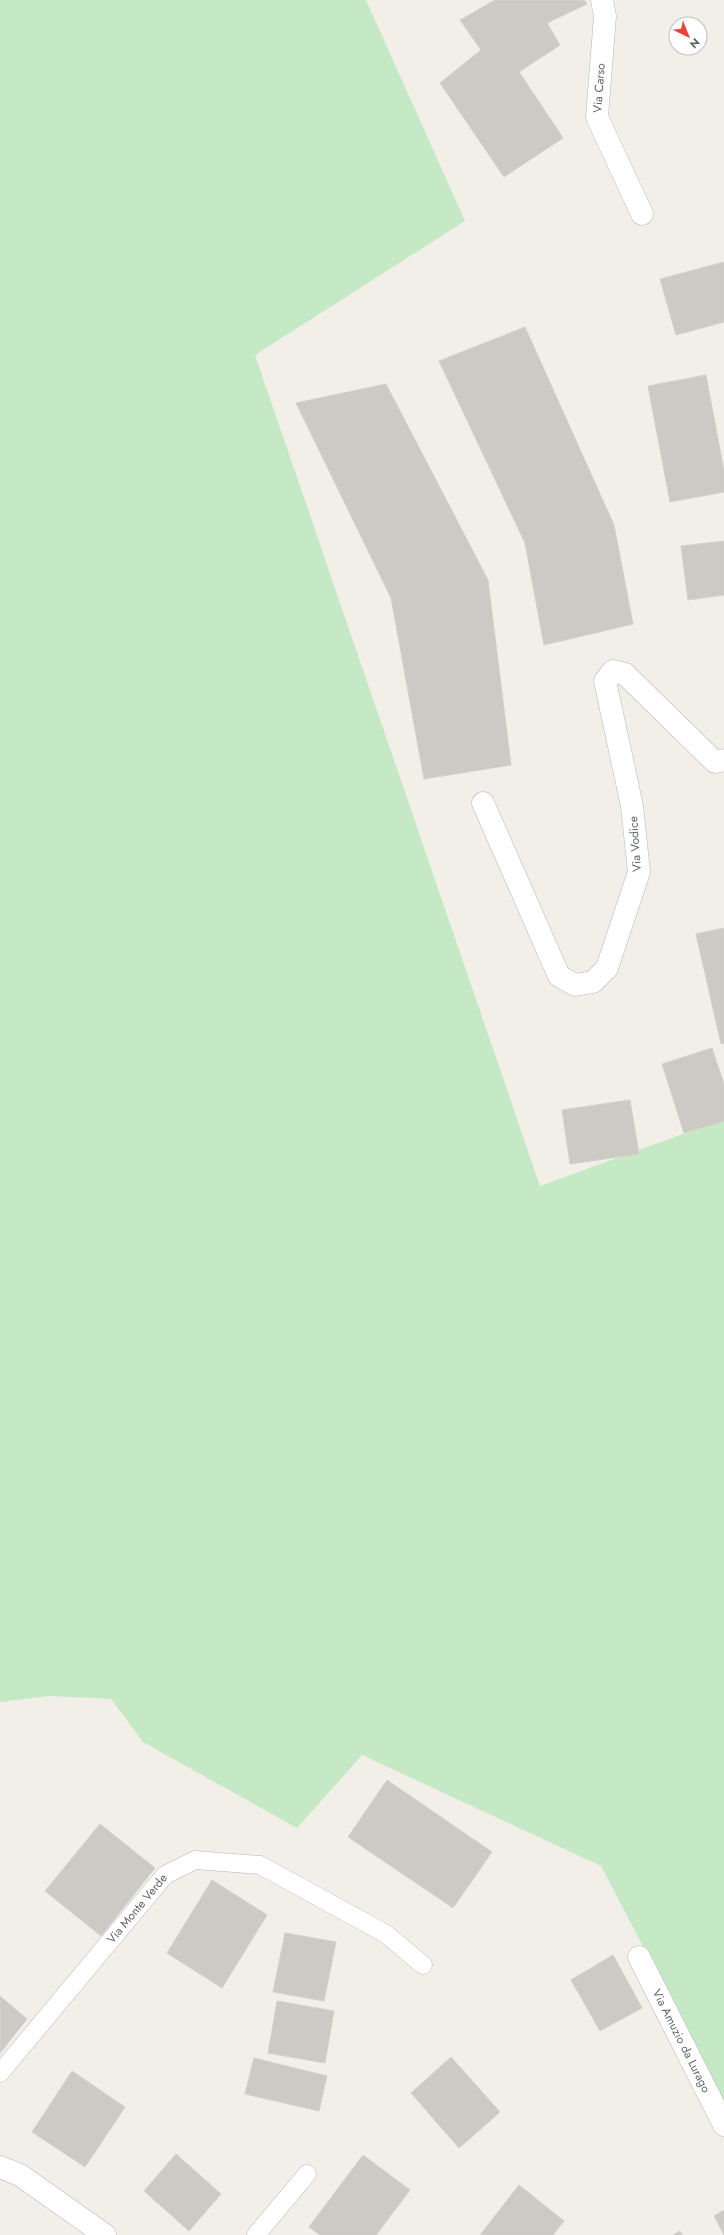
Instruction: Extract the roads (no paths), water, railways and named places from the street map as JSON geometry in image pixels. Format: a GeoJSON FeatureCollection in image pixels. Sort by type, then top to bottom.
{"type":"FeatureCollection","features":[{"type":"Feature","properties":{"kind":"street","name":"Via Carso"},"geometry":{"type":"LineString","coordinates":[[602,0],[605,16],[597,117],[642,214]]}},
{"type":"Feature","properties":{"kind":"street","name":"Via Vodice"},"geometry":{"type":"LineString","coordinates":[[483,803],[559,976],[575,985],[593,982],[607,968],[639,872],[632,806],[605,681],[613,671],[625,674],[715,762],[724,760]]}},
{"type":"Feature","properties":{"kind":"street","name":"Via Amuzio da Lurago"},"geometry":{"type":"LineString","coordinates":[[639,1957],[724,2125]]}},
{"type":"Feature","properties":{"kind":"street"},"geometry":{"type":"LineString","coordinates":[[0,2166],[20,2176],[105,2235]]}},
{"type":"Feature","properties":{"kind":"lane","name":"Via Monte Verde"},"geometry":{"type":"LineString","coordinates":[[0,2073],[165,1875],[195,1860],[260,1866],[386,1934],[423,1965]]}},
{"type":"Feature","properties":{"kind":"lane"},"geometry":{"type":"LineString","coordinates":[[256,2235],[307,2174]]}}]}
